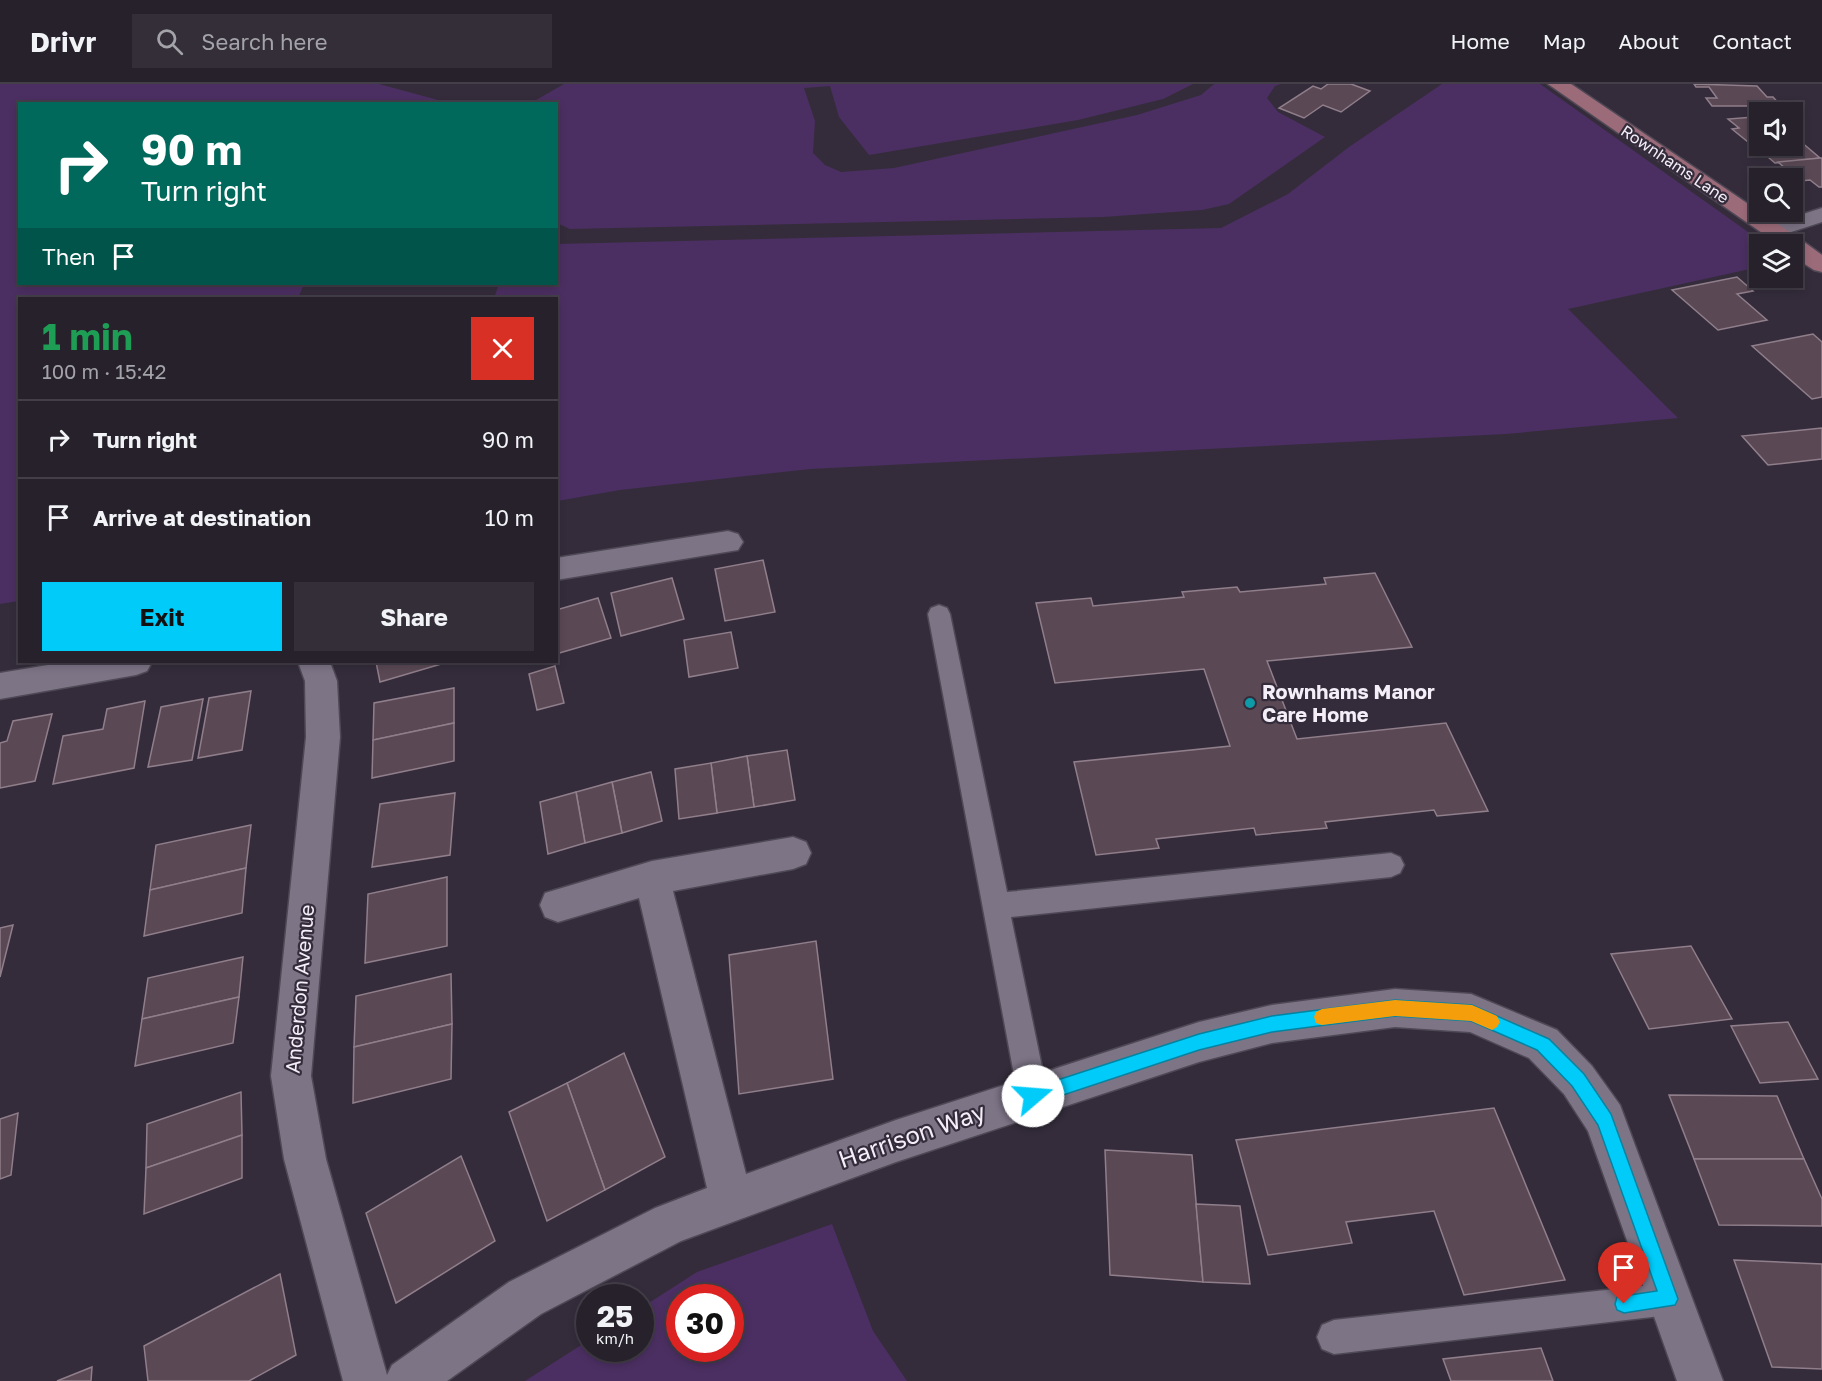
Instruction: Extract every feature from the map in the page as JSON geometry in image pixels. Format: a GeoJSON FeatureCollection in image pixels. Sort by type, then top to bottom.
{"type":"FeatureCollection","features":[{"type":"Feature","properties":{"kind":"street","name":"Rownhams Lane"},"geometry":{"type":"LineString","coordinates":[[1558,84],[1777,234]]}},
{"type":"Feature","properties":{"kind":"street"},"geometry":{"type":"LineString","coordinates":[[1773,231],[1822,215]]}},
{"type":"Feature","properties":{"kind":"street","name":"Rownhams Lane"},"geometry":{"type":"LineString","coordinates":[[1803,252],[1822,265]]}},
{"type":"Feature","properties":{"kind":"street"},"geometry":{"type":"LineString","coordinates":[[558,569],[728,542]]}},
{"type":"Feature","properties":{"kind":"street"},"geometry":{"type":"LineString","coordinates":[[0,686],[130,663]]}},
{"type":"Feature","properties":{"kind":"street","name":"Anderdon Avenue"},"geometry":{"type":"LineString","coordinates":[[314,663],[321,681],[323,737],[291,1076],[305,1159],[366,1381]]}},
{"type":"Feature","properties":{"kind":"street"},"geometry":{"type":"LineString","coordinates":[[558,905],[652,878],[793,853]]}},
{"type":"Feature","properties":{"kind":"street"},"geometry":{"type":"LineString","coordinates":[[652,878],[731,1200]]}},
{"type":"Feature","properties":{"kind":"street","name":"Harrison Way"},"geometry":{"type":"LineString","coordinates":[[408,1381],[525,1298],[670,1222],[896,1141],[1199,1042],[1272,1024],[1395,1008],[1472,1013],[1543,1044],[1578,1080],[1605,1120],[1701,1381]]}},
{"type":"Feature","properties":{"kind":"lane"},"geometry":{"type":"LineString","coordinates":[[939,614],[1033,1096]]}},
{"type":"Feature","properties":{"kind":"lane"},"geometry":{"type":"LineString","coordinates":[[995,906],[1392,865]]}},
{"type":"Feature","properties":{"kind":"lane"},"geometry":{"type":"LineString","coordinates":[[1334,1337],[1669,1299]]}},
{"type":"Feature","properties":{"kind":"shaded area"},"geometry":{"type":"Polygon","coordinates":[[[0,84],[379,84],[445,102],[18,102],[18,285],[304,285],[298,297],[18,297],[18,601],[0,604],[0,84]]]}},
{"type":"Feature","properties":{"kind":"shaded area"},"geometry":{"type":"Polygon","coordinates":[[[564,84],[1193,84],[1163,99],[1078,120],[869,155],[839,117],[830,86],[804,88],[815,121],[813,153],[825,165],[841,172],[894,168],[1137,115],[1201,95],[1214,84],[1281,84],[1275,86],[1267,98],[1278,112],[1325,137],[1229,204],[1202,210],[1103,217],[570,229],[558,223],[558,102],[533,102],[564,84]]]}},
{"type":"Feature","properties":{"kind":"shaded area"},"geometry":{"type":"Polygon","coordinates":[[[1442,84],[1540,84],[1751,234],[1749,234],[1749,269],[1568,309],[1678,418],[1506,434],[810,469],[620,490],[558,501],[558,297],[494,297],[499,285],[558,285],[558,244],[1221,228],[1288,194],[1349,147],[1442,84]]]}},
{"type":"Feature","properties":{"kind":"shaded area"},"geometry":{"type":"Polygon","coordinates":[[[832,1224],[873,1331],[907,1381],[525,1381],[576,1348],[576,1362],[654,1362],[654,1300],[666,1292],[666,1362],[744,1362],[744,1284],[678,1284],[697,1272],[832,1224]]]}},
{"type":"Feature","properties":{"kind":"building"},"geometry":{"type":"Polygon","coordinates":[[[1328,84],[1351,84],[1370,91],[1341,112],[1323,105],[1304,118],[1279,108],[1313,86],[1321,89],[1328,84]]]}},
{"type":"Feature","properties":{"kind":"building"},"geometry":{"type":"Polygon","coordinates":[[[1694,84],[1757,86],[1767,97],[1773,97],[1777,102],[1749,102],[1749,106],[1712,106],[1706,98],[1717,98],[1709,87],[1696,87],[1694,84]]]}},
{"type":"Feature","properties":{"kind":"building"},"geometry":{"type":"Polygon","coordinates":[[[1749,117],[1749,143],[1732,129],[1739,128],[1728,119],[1749,117]]]}},
{"type":"Feature","properties":{"kind":"building"},"geometry":{"type":"Polygon","coordinates":[[[1803,144],[1820,158],[1775,163],[1767,156],[1803,156],[1803,144]]]}},
{"type":"Feature","properties":{"kind":"building"},"geometry":{"type":"Polygon","coordinates":[[[1822,158],[1822,187],[1810,180],[1803,181],[1803,168],[1785,168],[1778,162],[1822,158]]]}},
{"type":"Feature","properties":{"kind":"building"},"geometry":{"type":"Polygon","coordinates":[[[1737,277],[1753,291],[1737,294],[1767,320],[1718,330],[1672,290],[1737,277]]]}},
{"type":"Feature","properties":{"kind":"building"},"geometry":{"type":"Polygon","coordinates":[[[1813,334],[1822,342],[1822,397],[1812,399],[1752,346],[1813,334]]]}},
{"type":"Feature","properties":{"kind":"building"},"geometry":{"type":"Polygon","coordinates":[[[1822,428],[1822,459],[1768,465],[1742,436],[1822,428]]]}},
{"type":"Feature","properties":{"kind":"building"},"geometry":{"type":"Polygon","coordinates":[[[763,560],[775,612],[725,621],[715,569],[763,560]]]}},
{"type":"Feature","properties":{"kind":"building","name":"Rownhams Manor Care Home"},"geometry":{"type":"Polygon","coordinates":[[[1375,573],[1412,647],[1267,661],[1297,739],[1446,723],[1488,811],[1437,816],[1434,810],[1325,822],[1327,828],[1256,835],[1254,828],[1156,839],[1159,848],[1096,855],[1074,762],[1230,746],[1204,669],[1055,683],[1036,603],[1091,598],[1093,606],[1184,597],[1182,592],[1237,587],[1240,592],[1326,584],[1324,578],[1375,573]]]}},
{"type":"Feature","properties":{"kind":"building"},"geometry":{"type":"Polygon","coordinates":[[[672,578],[684,619],[621,636],[611,593],[672,578]]]}},
{"type":"Feature","properties":{"kind":"building"},"geometry":{"type":"Polygon","coordinates":[[[598,598],[611,638],[558,653],[558,609],[598,598]]]}},
{"type":"Feature","properties":{"kind":"building"},"geometry":{"type":"Polygon","coordinates":[[[731,632],[738,668],[689,677],[684,640],[731,632]]]}},
{"type":"Feature","properties":{"kind":"building"},"geometry":{"type":"Polygon","coordinates":[[[376,663],[445,663],[380,682],[376,663]]]}},
{"type":"Feature","properties":{"kind":"building"},"geometry":{"type":"Polygon","coordinates":[[[555,666],[564,703],[537,710],[529,674],[555,666]]]}},
{"type":"Feature","properties":{"kind":"building"},"geometry":{"type":"Polygon","coordinates":[[[454,688],[454,723],[373,740],[374,703],[454,688]]]}},
{"type":"Feature","properties":{"kind":"building"},"geometry":{"type":"Polygon","coordinates":[[[251,691],[242,750],[198,758],[209,698],[251,691]]]}},
{"type":"Feature","properties":{"kind":"building"},"geometry":{"type":"Polygon","coordinates":[[[203,699],[192,760],[148,767],[161,707],[203,699]]]}},
{"type":"Feature","properties":{"kind":"building"},"geometry":{"type":"Polygon","coordinates":[[[145,701],[134,768],[53,784],[63,736],[103,729],[107,709],[145,701]]]}},
{"type":"Feature","properties":{"kind":"building"},"geometry":{"type":"Polygon","coordinates":[[[52,714],[35,781],[0,788],[0,743],[7,741],[13,721],[52,714]]]}},
{"type":"Feature","properties":{"kind":"building"},"geometry":{"type":"Polygon","coordinates":[[[454,723],[454,761],[372,778],[373,740],[454,723]]]}},
{"type":"Feature","properties":{"kind":"building"},"geometry":{"type":"Polygon","coordinates":[[[787,750],[795,800],[754,807],[747,756],[787,750]]]}},
{"type":"Feature","properties":{"kind":"building"},"geometry":{"type":"Polygon","coordinates":[[[747,756],[754,807],[717,813],[711,763],[747,756]]]}},
{"type":"Feature","properties":{"kind":"building"},"geometry":{"type":"Polygon","coordinates":[[[711,763],[717,813],[679,819],[675,769],[711,763]]]}},
{"type":"Feature","properties":{"kind":"building"},"geometry":{"type":"Polygon","coordinates":[[[651,772],[662,821],[622,833],[612,782],[651,772]]]}},
{"type":"Feature","properties":{"kind":"building"},"geometry":{"type":"Polygon","coordinates":[[[612,782],[622,833],[585,843],[576,792],[612,782]]]}},
{"type":"Feature","properties":{"kind":"building"},"geometry":{"type":"Polygon","coordinates":[[[576,792],[585,843],[548,854],[540,802],[576,792]]]}},
{"type":"Feature","properties":{"kind":"building"},"geometry":{"type":"Polygon","coordinates":[[[455,793],[450,855],[372,867],[380,804],[455,793]]]}},
{"type":"Feature","properties":{"kind":"building"},"geometry":{"type":"Polygon","coordinates":[[[251,825],[246,868],[150,890],[156,845],[251,825]]]}},
{"type":"Feature","properties":{"kind":"building"},"geometry":{"type":"Polygon","coordinates":[[[246,868],[242,913],[144,936],[150,890],[246,868]]]}},
{"type":"Feature","properties":{"kind":"building"},"geometry":{"type":"Polygon","coordinates":[[[447,877],[447,946],[365,963],[368,894],[447,877]]]}},
{"type":"Feature","properties":{"kind":"building"},"geometry":{"type":"Polygon","coordinates":[[[13,925],[0,977],[0,928],[13,925]]]}},
{"type":"Feature","properties":{"kind":"building"},"geometry":{"type":"Polygon","coordinates":[[[816,941],[833,1079],[739,1094],[729,955],[816,941]]]}},
{"type":"Feature","properties":{"kind":"building"},"geometry":{"type":"Polygon","coordinates":[[[1691,946],[1732,1019],[1649,1029],[1611,954],[1691,946]]]}},
{"type":"Feature","properties":{"kind":"building"},"geometry":{"type":"Polygon","coordinates":[[[243,957],[239,997],[142,1019],[148,978],[243,957]]]}},
{"type":"Feature","properties":{"kind":"building"},"geometry":{"type":"Polygon","coordinates":[[[451,974],[452,1024],[354,1047],[356,996],[451,974]]]}},
{"type":"Feature","properties":{"kind":"building"},"geometry":{"type":"Polygon","coordinates":[[[239,997],[233,1043],[135,1066],[142,1019],[239,997]]]}},
{"type":"Feature","properties":{"kind":"building"},"geometry":{"type":"Polygon","coordinates":[[[1788,1022],[1818,1079],[1760,1083],[1731,1026],[1788,1022]]]}},
{"type":"Feature","properties":{"kind":"building"},"geometry":{"type":"Polygon","coordinates":[[[452,1024],[451,1079],[353,1103],[354,1047],[452,1024]]]}},
{"type":"Feature","properties":{"kind":"building"},"geometry":{"type":"Polygon","coordinates":[[[624,1053],[665,1157],[605,1190],[567,1083],[624,1053]]]}},
{"type":"Feature","properties":{"kind":"building"},"geometry":{"type":"Polygon","coordinates":[[[567,1083],[605,1190],[547,1221],[509,1112],[567,1083]]]}},
{"type":"Feature","properties":{"kind":"building"},"geometry":{"type":"Polygon","coordinates":[[[241,1092],[242,1135],[146,1168],[147,1124],[241,1092]]]}},
{"type":"Feature","properties":{"kind":"building"},"geometry":{"type":"Polygon","coordinates":[[[1669,1095],[1777,1096],[1804,1159],[1694,1159],[1669,1095]]]}},
{"type":"Feature","properties":{"kind":"building"},"geometry":{"type":"Polygon","coordinates":[[[1494,1108],[1565,1280],[1464,1295],[1434,1211],[1346,1222],[1352,1243],[1268,1255],[1236,1140],[1494,1108]]]}},
{"type":"Feature","properties":{"kind":"building"},"geometry":{"type":"Polygon","coordinates":[[[18,1113],[11,1175],[0,1179],[0,1119],[18,1113]]]}},
{"type":"Feature","properties":{"kind":"building"},"geometry":{"type":"Polygon","coordinates":[[[242,1135],[242,1178],[144,1214],[146,1168],[242,1135]]]}},
{"type":"Feature","properties":{"kind":"building"},"geometry":{"type":"Polygon","coordinates":[[[1105,1150],[1192,1155],[1203,1282],[1110,1275],[1105,1150]]]}},
{"type":"Feature","properties":{"kind":"building"},"geometry":{"type":"Polygon","coordinates":[[[461,1156],[495,1241],[396,1303],[366,1213],[461,1156]]]}},
{"type":"Feature","properties":{"kind":"building"},"geometry":{"type":"Polygon","coordinates":[[[1694,1159],[1804,1159],[1822,1199],[1822,1226],[1719,1225],[1694,1159]]]}},
{"type":"Feature","properties":{"kind":"building"},"geometry":{"type":"Polygon","coordinates":[[[1196,1204],[1240,1206],[1250,1284],[1203,1282],[1196,1204]]]}},
{"type":"Feature","properties":{"kind":"building"},"geometry":{"type":"Polygon","coordinates":[[[1734,1260],[1822,1264],[1822,1369],[1772,1367],[1734,1260]]]}},
{"type":"Feature","properties":{"kind":"building"},"geometry":{"type":"Polygon","coordinates":[[[280,1274],[296,1355],[249,1381],[148,1381],[144,1346],[280,1274]]]}},
{"type":"Feature","properties":{"kind":"building"},"geometry":{"type":"Polygon","coordinates":[[[1541,1348],[1553,1381],[1451,1381],[1443,1359],[1541,1348]]]}},
{"type":"Feature","properties":{"kind":"building"},"geometry":{"type":"Polygon","coordinates":[[[92,1367],[91,1381],[57,1381],[92,1367]]]}},
{"type":"Feature","properties":{"kind":"slow traffic"},"geometry":{"type":"LineString","coordinates":[[1322,1017],[1395,1008],[1472,1013],[1492,1022]]}},
{"type":"Feature","properties":{"kind":"place","name":"Rownhams Manor Care Home"},"geometry":{"type":"Point","coordinates":[1250,703]}},
{"type":"Feature","properties":{"kind":"route"},"geometry":{"type":"LineString","coordinates":[[1033,1096],[1199,1042],[1272,1024],[1395,1008],[1472,1013],[1543,1044],[1578,1080],[1605,1120],[1669,1299],[1624,1304]]}}]}
